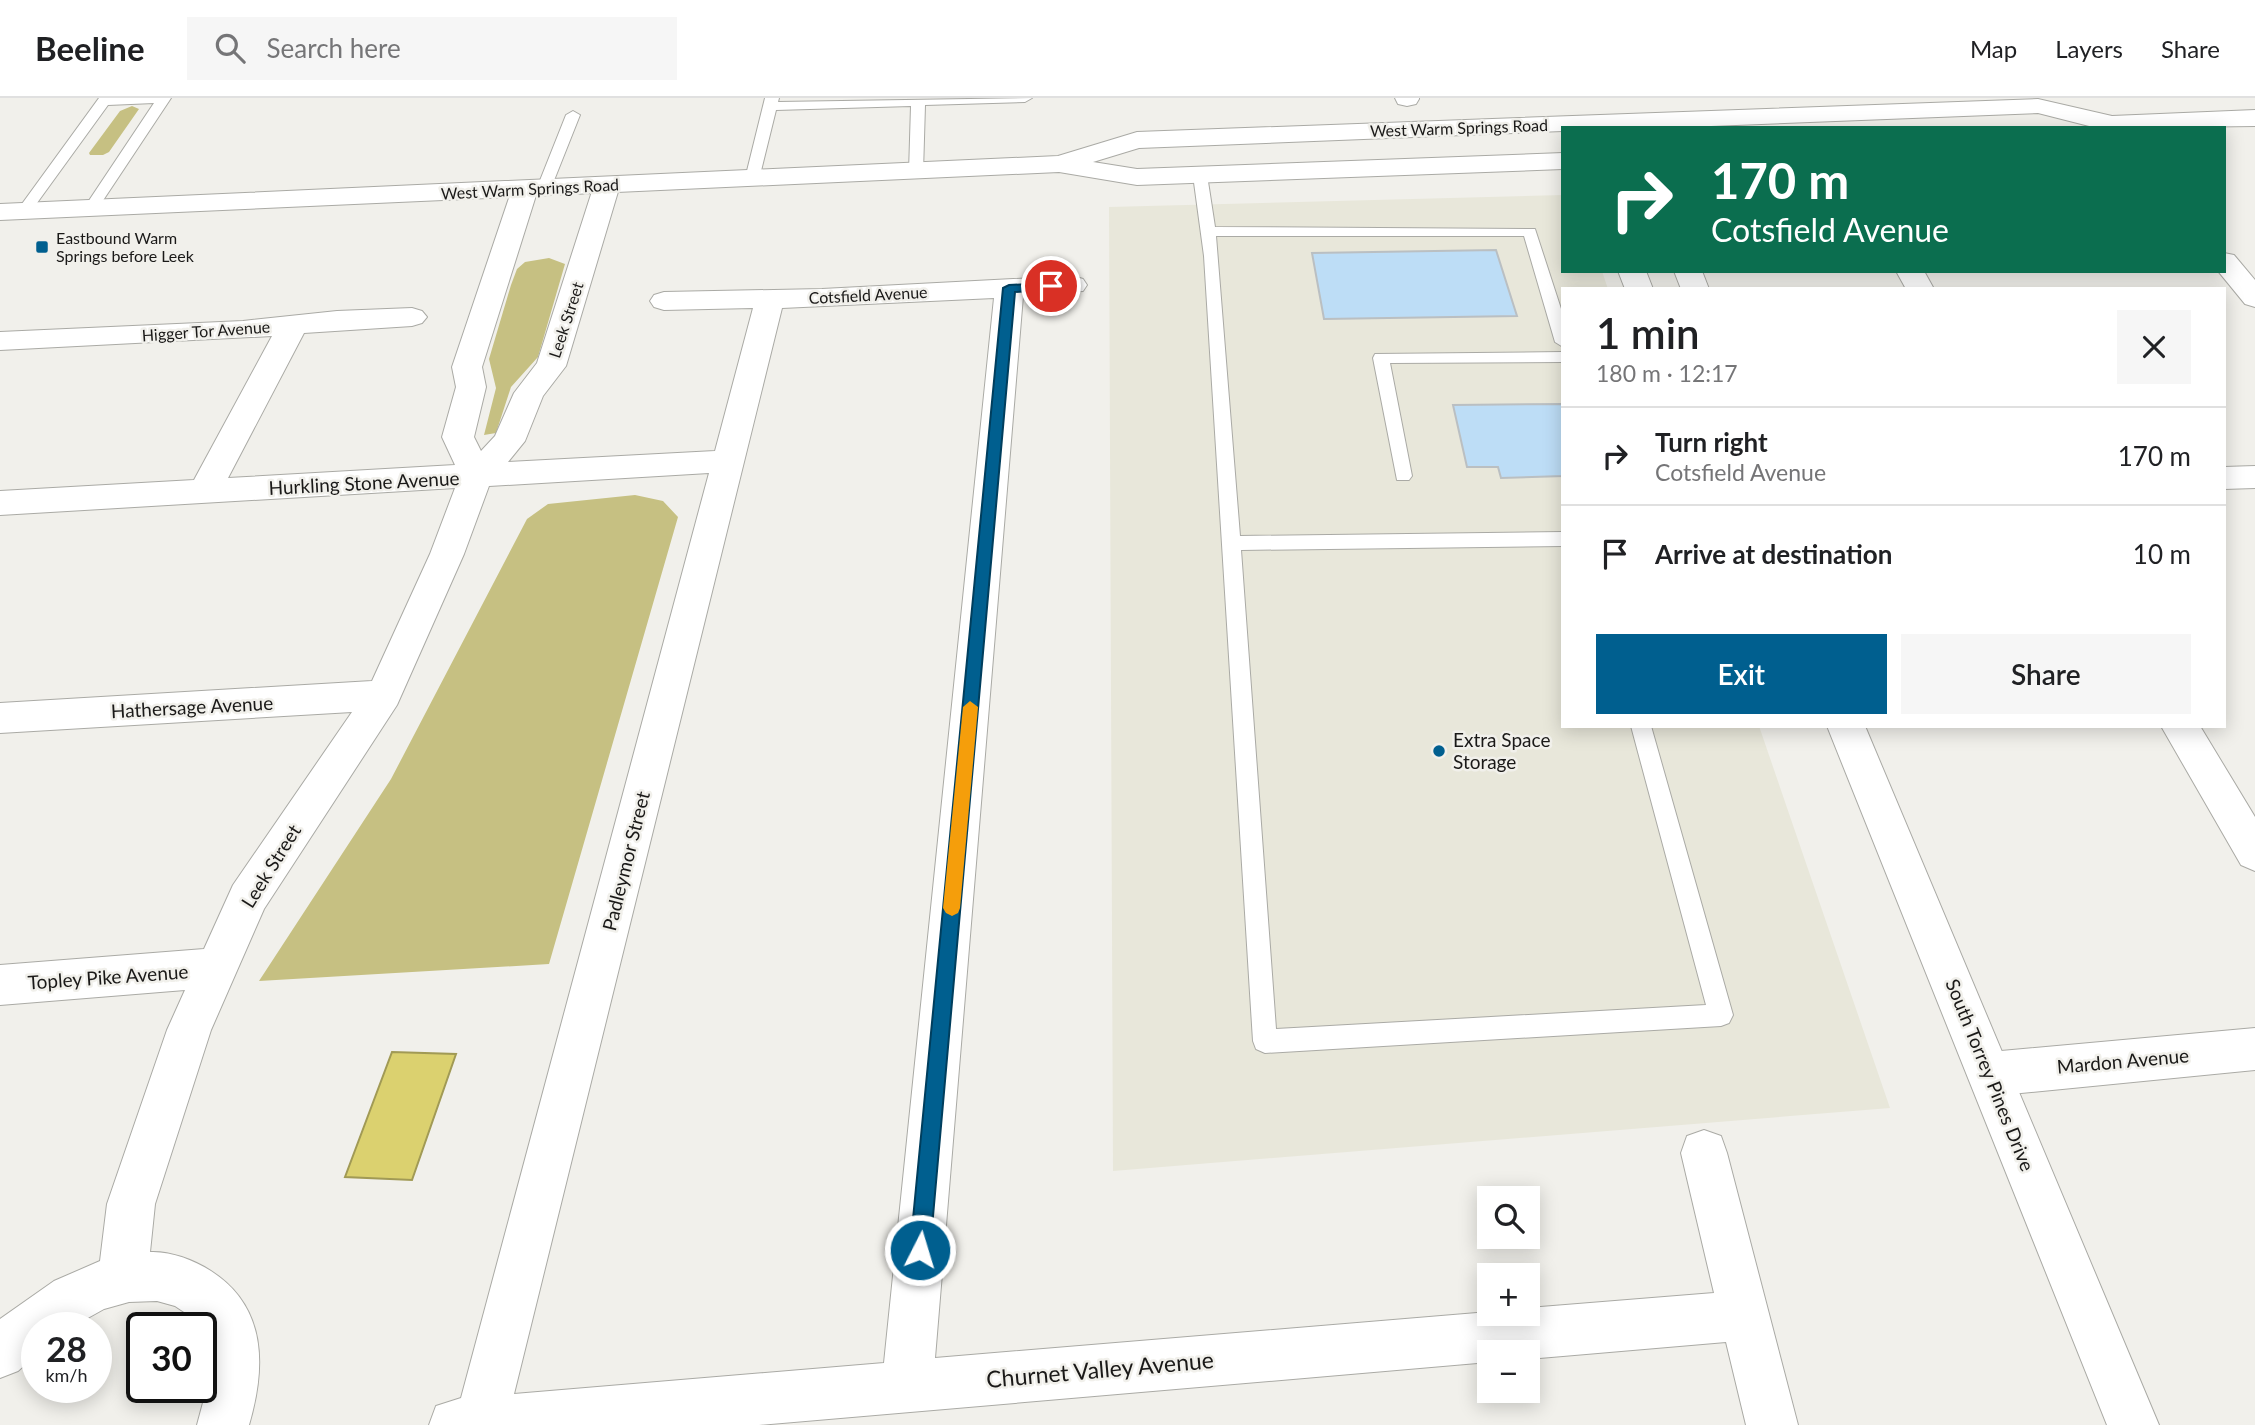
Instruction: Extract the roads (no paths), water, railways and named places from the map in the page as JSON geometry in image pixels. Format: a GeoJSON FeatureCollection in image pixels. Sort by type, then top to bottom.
{"type":"FeatureCollection","features":[{"type":"Feature","properties":{"kind":"street"},"geometry":{"type":"LineString","coordinates":[[1574,98],[1583,125]]}},
{"type":"Feature","properties":{"kind":"street"},"geometry":{"type":"LineString","coordinates":[[1621,98],[1632,125]]}},
{"type":"Feature","properties":{"kind":"street","name":"West Warm Springs Road"},"geometry":{"type":"LineString","coordinates":[[1059,164],[1137,140],[1632,125],[2038,106],[2107,126]]}},
{"type":"Feature","properties":{"kind":"street","name":"West Warm Springs Road"},"geometry":{"type":"LineString","coordinates":[[2126,126],[2255,118]]}},
{"type":"Feature","properties":{"kind":"street","name":"West Warm Springs Road"},"geometry":{"type":"LineString","coordinates":[[12,211],[1059,164],[1136,177],[1561,161]]}},
{"type":"Feature","properties":{"kind":"street","name":"Leek Street"},"geometry":{"type":"LineString","coordinates":[[122,1279],[131,1204],[189,1030],[248,898],[384,695],[447,554],[476,476],[509,441],[529,393],[551,366],[607,185]]}},
{"type":"Feature","properties":{"kind":"street"},"geometry":{"type":"LineString","coordinates":[[476,476],[458,437],[471,387],[467,367],[535,189]]}},
{"type":"Feature","properties":{"kind":"street"},"geometry":{"type":"LineString","coordinates":[[2226,263],[2255,298]]}},
{"type":"Feature","properties":{"kind":"street","name":"Cotsfield Avenue"},"geometry":{"type":"LineString","coordinates":[[664,302],[1073,285]]}},
{"type":"Feature","properties":{"kind":"street"},"geometry":{"type":"LineString","coordinates":[[907,1387],[1009,288]]}},
{"type":"Feature","properties":{"kind":"street","name":"Padleymor Street"},"geometry":{"type":"LineString","coordinates":[[468,1424],[729,461],[770,299]]}},
{"type":"Feature","properties":{"kind":"street","name":"Higger Tor Avenue"},"geometry":{"type":"LineString","coordinates":[[0,341],[243,330],[412,317]]}},
{"type":"Feature","properties":{"kind":"street"},"geometry":{"type":"LineString","coordinates":[[205,492],[293,325]]}},
{"type":"Feature","properties":{"kind":"street","name":"Hurkling Stone Avenue"},"geometry":{"type":"LineString","coordinates":[[0,503],[729,461]]}},
{"type":"Feature","properties":{"kind":"street"},"geometry":{"type":"LineString","coordinates":[[2226,478],[2255,477]]}},
{"type":"Feature","properties":{"kind":"street","name":"Hathersage Avenue"},"geometry":{"type":"LineString","coordinates":[[0,718],[384,695]]}},
{"type":"Feature","properties":{"kind":"street","name":"South Torrey Pines Drive"},"geometry":{"type":"LineString","coordinates":[[1847,728],[2133,1425]]}},
{"type":"Feature","properties":{"kind":"street"},"geometry":{"type":"LineString","coordinates":[[2181,728],[2255,853]]}},
{"type":"Feature","properties":{"kind":"street","name":"Topley Pike Avenue"},"geometry":{"type":"LineString","coordinates":[[0,985],[217,968]]}},
{"type":"Feature","properties":{"kind":"street","name":"Mardon Avenue"},"geometry":{"type":"LineString","coordinates":[[1990,1074],[2255,1049]]}},
{"type":"Feature","properties":{"kind":"street"},"geometry":{"type":"LineString","coordinates":[[1704,1153],[1772,1425]]}},
{"type":"Feature","properties":{"kind":"street"},"geometry":{"type":"LineString","coordinates":[[0,1353],[39,1318],[80,1293],[122,1279],[163,1276],[196,1287],[221,1309],[234,1342],[234,1384],[223,1425]]}},
{"type":"Feature","properties":{"kind":"street","name":"Churnet Valley Avenue"},"geometry":{"type":"LineString","coordinates":[[468,1424],[1745,1314]]}},
{"type":"Feature","properties":{"kind":"lane"},"geometry":{"type":"LineString","coordinates":[[12,211],[105,100],[164,98]]}},
{"type":"Feature","properties":{"kind":"lane"},"geometry":{"type":"LineString","coordinates":[[91,208],[164,98]]}},
{"type":"Feature","properties":{"kind":"lane"},"geometry":{"type":"LineString","coordinates":[[752,179],[771,102],[1025,98]]}},
{"type":"Feature","properties":{"kind":"lane"},"geometry":{"type":"LineString","coordinates":[[916,172],[920,100]]}},
{"type":"Feature","properties":{"kind":"lane"},"geometry":{"type":"LineString","coordinates":[[535,189],[573,115]]}},
{"type":"Feature","properties":{"kind":"lane"},"geometry":{"type":"LineString","coordinates":[[1200,175],[1209,231],[1265,1041],[1721,1015],[1642,728]]}},
{"type":"Feature","properties":{"kind":"lane"},"geometry":{"type":"LineString","coordinates":[[1209,231],[1531,232],[1561,335]]}},
{"type":"Feature","properties":{"kind":"lane"},"geometry":{"type":"LineString","coordinates":[[1403,476],[1381,358],[1561,357]]}},
{"type":"Feature","properties":{"kind":"lane"},"geometry":{"type":"LineString","coordinates":[[1231,543],[1561,539]]}},
{"type":"Feature","properties":{"kind":"place","name":"Eastbound Warm Springs before Leek"},"geometry":{"type":"Point","coordinates":[42,247]}},
{"type":"Feature","properties":{"kind":"place","name":"Extra Space Storage"},"geometry":{"type":"Point","coordinates":[1439,751]}}]}
